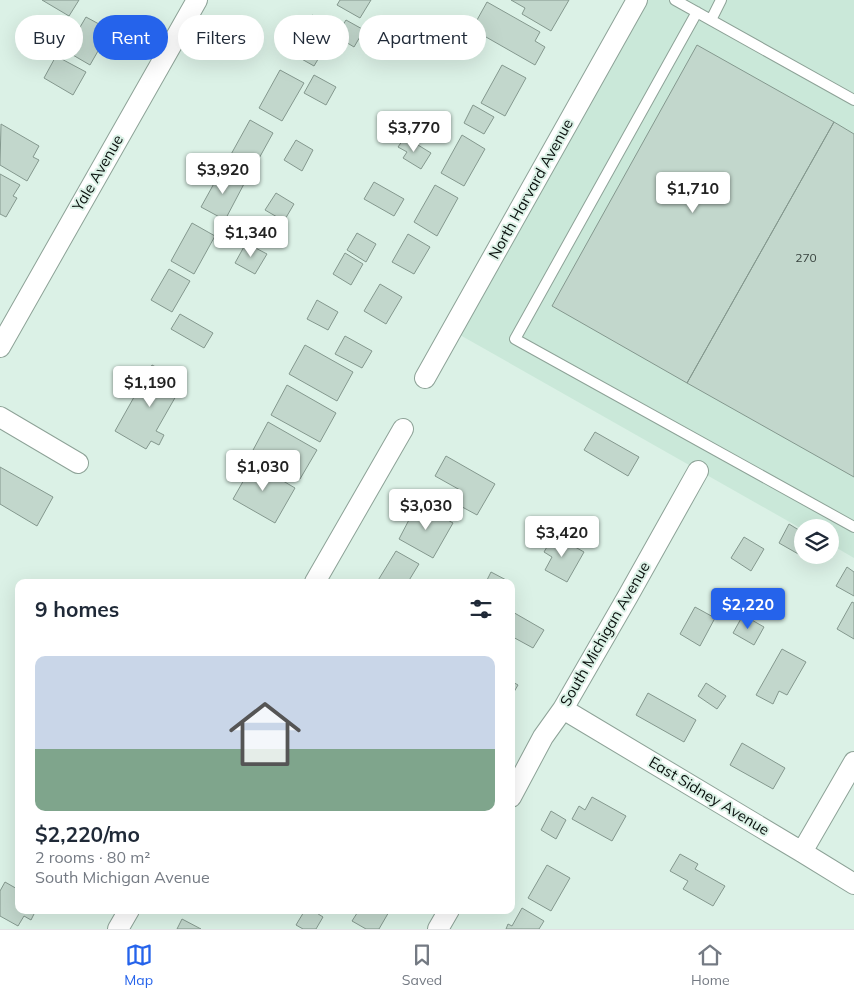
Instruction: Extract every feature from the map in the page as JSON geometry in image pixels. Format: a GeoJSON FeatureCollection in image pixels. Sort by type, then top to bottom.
{"type":"FeatureCollection","features":[{"type":"Feature","properties":{"kind":"street","name":"Yale Avenue"},"geometry":{"type":"LineString","coordinates":[[0,347],[196,0]]}},
{"type":"Feature","properties":{"kind":"street","name":"North Harvard Avenue"},"geometry":{"type":"LineString","coordinates":[[425,378],[637,0]]}},
{"type":"Feature","properties":{"kind":"street"},"geometry":{"type":"LineString","coordinates":[[0,417],[78,463]]}},
{"type":"Feature","properties":{"kind":"street"},"geometry":{"type":"LineString","coordinates":[[317,579],[403,429]]}},
{"type":"Feature","properties":{"kind":"street","name":"South Michigan Avenue"},"geometry":{"type":"LineString","coordinates":[[515,790],[543,737],[562,709],[624,604],[698,471]]}},
{"type":"Feature","properties":{"kind":"street","name":"East Sidney Avenue"},"geometry":{"type":"LineString","coordinates":[[562,709],[854,884]]}},
{"type":"Feature","properties":{"kind":"street"},"geometry":{"type":"LineString","coordinates":[[802,852],[854,762]]}},
{"type":"Feature","properties":{"kind":"street"},"geometry":{"type":"LineString","coordinates":[[118,929],[127,914]]}},
{"type":"Feature","properties":{"kind":"street"},"geometry":{"type":"LineString","coordinates":[[438,929],[447,914]]}},
{"type":"Feature","properties":{"kind":"lane"},"geometry":{"type":"LineString","coordinates":[[675,0],[854,100]]}},
{"type":"Feature","properties":{"kind":"lane"},"geometry":{"type":"LineString","coordinates":[[711,20],[721,0]]}},
{"type":"Feature","properties":{"kind":"lane"},"geometry":{"type":"LineString","coordinates":[[697,12],[515,339],[854,527]]}},
{"type":"Feature","properties":{"kind":"shaded area"},"geometry":{"type":"Polygon","coordinates":[[[648,0],[854,0],[854,558],[839,549],[839,519],[794,519],[794,524],[460,335],[648,0]]]}},
{"type":"Feature","properties":{"kind":"building"},"geometry":{"type":"Polygon","coordinates":[[[42,0],[79,0],[70,15],[42,0]]]}},
{"type":"Feature","properties":{"kind":"building"},"geometry":{"type":"Polygon","coordinates":[[[340,0],[371,0],[359,17],[337,5],[340,0]]]}},
{"type":"Feature","properties":{"kind":"building"},"geometry":{"type":"Polygon","coordinates":[[[511,0],[569,0],[551,31],[522,14],[525,8],[511,0]]]}},
{"type":"Feature","properties":{"kind":"building"},"geometry":{"type":"Polygon","coordinates":[[[487,2],[540,32],[535,41],[545,47],[535,65],[486,37],[486,15],[480,15],[487,2]]]}},
{"type":"Feature","properties":{"kind":"building"},"geometry":{"type":"Polygon","coordinates":[[[86,17],[93,21],[93,60],[90,65],[81,60],[83,60],[83,22],[86,17]]]}},
{"type":"Feature","properties":{"kind":"building"},"geometry":{"type":"Polygon","coordinates":[[[349,22],[359,27],[359,38],[354,47],[349,44],[349,22]]]}},
{"type":"Feature","properties":{"kind":"building"},"geometry":{"type":"Polygon","coordinates":[[[697,45],[834,122],[687,383],[552,306],[697,45]]]}},
{"type":"Feature","properties":{"kind":"building"},"geometry":{"type":"Polygon","coordinates":[[[54,60],[64,60],[86,72],[73,95],[44,78],[54,60]]]}},
{"type":"Feature","properties":{"kind":"building"},"geometry":{"type":"Polygon","coordinates":[[[303,60],[318,60],[314,66],[303,60]]]}},
{"type":"Feature","properties":{"kind":"building"},"geometry":{"type":"Polygon","coordinates":[[[502,65],[526,78],[505,116],[481,103],[502,65]]]}},
{"type":"Feature","properties":{"kind":"building"},"geometry":{"type":"Polygon","coordinates":[[[280,70],[304,83],[282,121],[259,108],[280,70]]]}},
{"type":"Feature","properties":{"kind":"building"},"geometry":{"type":"Polygon","coordinates":[[[314,75],[336,87],[326,105],[304,93],[314,75]]]}},
{"type":"Feature","properties":{"kind":"building"},"geometry":{"type":"Polygon","coordinates":[[[473,105],[494,117],[484,134],[464,123],[473,105]]]}},
{"type":"Feature","properties":{"kind":"building"},"geometry":{"type":"Polygon","coordinates":[[[250,120],[273,133],[252,171],[229,158],[250,120]]]}},
{"type":"Feature","properties":{"kind":"building"},"geometry":{"type":"Polygon","coordinates":[[[834,122],[854,134],[854,477],[687,383],[834,122]]]}},
{"type":"Feature","properties":{"kind":"building"},"geometry":{"type":"Polygon","coordinates":[[[1,124],[39,146],[33,157],[39,160],[27,181],[0,165],[1,124]]]}},
{"type":"Feature","properties":{"kind":"building"},"geometry":{"type":"Polygon","coordinates":[[[462,135],[485,149],[464,186],[441,173],[462,135]]]}},
{"type":"Feature","properties":{"kind":"building"},"geometry":{"type":"Polygon","coordinates":[[[405,137],[431,153],[421,169],[403,158],[407,152],[398,147],[405,137]]]}},
{"type":"Feature","properties":{"kind":"building"},"geometry":{"type":"Polygon","coordinates":[[[296,140],[313,150],[302,171],[284,160],[296,140]]]}},
{"type":"Feature","properties":{"kind":"building"},"geometry":{"type":"Polygon","coordinates":[[[222,169],[245,182],[225,220],[201,207],[222,169]]]}},
{"type":"Feature","properties":{"kind":"building"},"geometry":{"type":"Polygon","coordinates":[[[0,174],[20,185],[13,196],[17,198],[6,217],[0,214],[0,174]]]}},
{"type":"Feature","properties":{"kind":"building"},"geometry":{"type":"Polygon","coordinates":[[[374,182],[404,199],[394,216],[364,199],[374,182]]]}},
{"type":"Feature","properties":{"kind":"building"},"geometry":{"type":"Polygon","coordinates":[[[435,185],[458,198],[437,236],[414,222],[435,185]]]}},
{"type":"Feature","properties":{"kind":"building"},"geometry":{"type":"Polygon","coordinates":[[[276,193],[294,204],[284,221],[265,210],[276,193]]]}},
{"type":"Feature","properties":{"kind":"building"},"geometry":{"type":"Polygon","coordinates":[[[192,223],[215,236],[194,274],[171,261],[192,223]]]}},
{"type":"Feature","properties":{"kind":"building"},"geometry":{"type":"Polygon","coordinates":[[[357,233],[376,244],[366,262],[347,250],[357,233]]]}},
{"type":"Feature","properties":{"kind":"building"},"geometry":{"type":"Polygon","coordinates":[[[408,234],[430,247],[414,274],[392,262],[408,234]]]}},
{"type":"Feature","properties":{"kind":"building"},"geometry":{"type":"Polygon","coordinates":[[[246,243],[267,254],[255,274],[235,263],[246,243]]]}},
{"type":"Feature","properties":{"kind":"building"},"geometry":{"type":"Polygon","coordinates":[[[345,253],[363,264],[351,285],[333,274],[345,253]]]}},
{"type":"Feature","properties":{"kind":"building"},"geometry":{"type":"Polygon","coordinates":[[[169,269],[190,281],[172,312],[151,300],[169,269]]]}},
{"type":"Feature","properties":{"kind":"building"},"geometry":{"type":"Polygon","coordinates":[[[380,284],[402,297],[386,324],[364,311],[380,284]]]}},
{"type":"Feature","properties":{"kind":"building"},"geometry":{"type":"Polygon","coordinates":[[[317,300],[338,312],[328,330],[307,319],[317,300]]]}},
{"type":"Feature","properties":{"kind":"building"},"geometry":{"type":"Polygon","coordinates":[[[180,314],[213,333],[204,348],[171,329],[180,314]]]}},
{"type":"Feature","properties":{"kind":"building"},"geometry":{"type":"Polygon","coordinates":[[[345,336],[372,351],[362,368],[335,354],[345,336]]]}},
{"type":"Feature","properties":{"kind":"building"},"geometry":{"type":"Polygon","coordinates":[[[305,345],[353,372],[337,401],[289,374],[305,345]]]}},
{"type":"Feature","properties":{"kind":"building"},"geometry":{"type":"Polygon","coordinates":[[[152,365],[184,382],[156,431],[164,435],[159,445],[151,441],[146,449],[115,431],[152,365]]]}},
{"type":"Feature","properties":{"kind":"building"},"geometry":{"type":"Polygon","coordinates":[[[287,385],[336,413],[320,442],[271,415],[287,385]]]}},
{"type":"Feature","properties":{"kind":"building"},"geometry":{"type":"Polygon","coordinates":[[[268,422],[317,450],[300,479],[252,452],[268,422]]]}},
{"type":"Feature","properties":{"kind":"building"},"geometry":{"type":"Polygon","coordinates":[[[595,432],[639,457],[628,476],[584,450],[595,432]]]}},
{"type":"Feature","properties":{"kind":"building"},"geometry":{"type":"Polygon","coordinates":[[[446,456],[495,484],[477,515],[453,502],[460,490],[435,476],[446,456]]]}},
{"type":"Feature","properties":{"kind":"building"},"geometry":{"type":"Polygon","coordinates":[[[246,459],[295,488],[275,523],[233,499],[245,478],[238,473],[246,459]]]}},
{"type":"Feature","properties":{"kind":"building"},"geometry":{"type":"Polygon","coordinates":[[[0,467],[53,497],[37,526],[0,504],[0,467]]]}},
{"type":"Feature","properties":{"kind":"building"},"geometry":{"type":"Polygon","coordinates":[[[421,505],[453,523],[433,558],[399,539],[411,516],[414,518],[421,505]]]}},
{"type":"Feature","properties":{"kind":"building"},"geometry":{"type":"Polygon","coordinates":[[[789,524],[794,527],[794,552],[779,543],[789,524]]]}},
{"type":"Feature","properties":{"kind":"building"},"geometry":{"type":"Polygon","coordinates":[[[554,535],[584,552],[567,582],[545,570],[552,557],[544,552],[554,535]]]}},
{"type":"Feature","properties":{"kind":"building"},"geometry":{"type":"Polygon","coordinates":[[[744,537],[764,549],[751,571],[731,558],[744,537]]]}},
{"type":"Feature","properties":{"kind":"building"},"geometry":{"type":"Polygon","coordinates":[[[396,551],[419,564],[410,579],[379,579],[396,551]]]}},
{"type":"Feature","properties":{"kind":"building"},"geometry":{"type":"Polygon","coordinates":[[[847,567],[854,572],[854,596],[836,586],[847,567]]]}},
{"type":"Feature","properties":{"kind":"building"},"geometry":{"type":"Polygon","coordinates":[[[491,572],[504,579],[488,579],[491,572]]]}},
{"type":"Feature","properties":{"kind":"building"},"geometry":{"type":"Polygon","coordinates":[[[852,602],[854,603],[854,639],[837,629],[852,602]]]}},
{"type":"Feature","properties":{"kind":"building"},"geometry":{"type":"Polygon","coordinates":[[[695,607],[715,618],[700,646],[680,634],[695,607]]]}},
{"type":"Feature","properties":{"kind":"building"},"geometry":{"type":"Polygon","coordinates":[[[515,613],[544,630],[533,648],[515,638],[515,613]]]}},
{"type":"Feature","properties":{"kind":"building"},"geometry":{"type":"Polygon","coordinates":[[[743,615],[764,627],[754,645],[733,633],[743,615]]]}},
{"type":"Feature","properties":{"kind":"building"},"geometry":{"type":"Polygon","coordinates":[[[782,649],[806,662],[787,695],[779,691],[773,704],[756,695],[782,649]]]}},
{"type":"Feature","properties":{"kind":"building"},"geometry":{"type":"Polygon","coordinates":[[[706,683],[726,696],[717,709],[698,696],[706,683]]]}},
{"type":"Feature","properties":{"kind":"building"},"geometry":{"type":"Polygon","coordinates":[[[648,693],[696,720],[684,742],[636,715],[648,693]]]}},
{"type":"Feature","properties":{"kind":"building"},"geometry":{"type":"Polygon","coordinates":[[[742,743],[785,768],[773,789],[730,765],[742,743]]]}},
{"type":"Feature","properties":{"kind":"building"},"geometry":{"type":"Polygon","coordinates":[[[592,797],[626,816],[612,841],[572,819],[579,806],[585,810],[592,797]]]}},
{"type":"Feature","properties":{"kind":"building"},"geometry":{"type":"Polygon","coordinates":[[[551,811],[566,820],[556,839],[541,830],[551,811]]]}},
{"type":"Feature","properties":{"kind":"building"},"geometry":{"type":"Polygon","coordinates":[[[680,854],[698,864],[695,869],[725,886],[713,906],[683,889],[688,881],[670,871],[680,854]]]}},
{"type":"Feature","properties":{"kind":"building"},"geometry":{"type":"Polygon","coordinates":[[[547,865],[570,878],[551,911],[528,898],[547,865]]]}},
{"type":"Feature","properties":{"kind":"building"},"geometry":{"type":"Polygon","coordinates":[[[5,882],[15,888],[15,914],[34,914],[31,920],[24,916],[18,926],[0,916],[0,891],[5,882]]]}},
{"type":"Feature","properties":{"kind":"building"},"geometry":{"type":"Polygon","coordinates":[[[522,908],[544,921],[539,929],[506,929],[508,924],[512,926],[522,908]]]}},
{"type":"Feature","properties":{"kind":"building"},"geometry":{"type":"Polygon","coordinates":[[[303,914],[318,914],[323,917],[316,929],[303,929],[296,925],[303,914]]]}},
{"type":"Feature","properties":{"kind":"building"},"geometry":{"type":"Polygon","coordinates":[[[356,914],[388,914],[379,929],[366,929],[352,921],[356,914]]]}},
{"type":"Feature","properties":{"kind":"building"},"geometry":{"type":"Polygon","coordinates":[[[182,919],[201,929],[177,929],[182,919]]]}}]}
